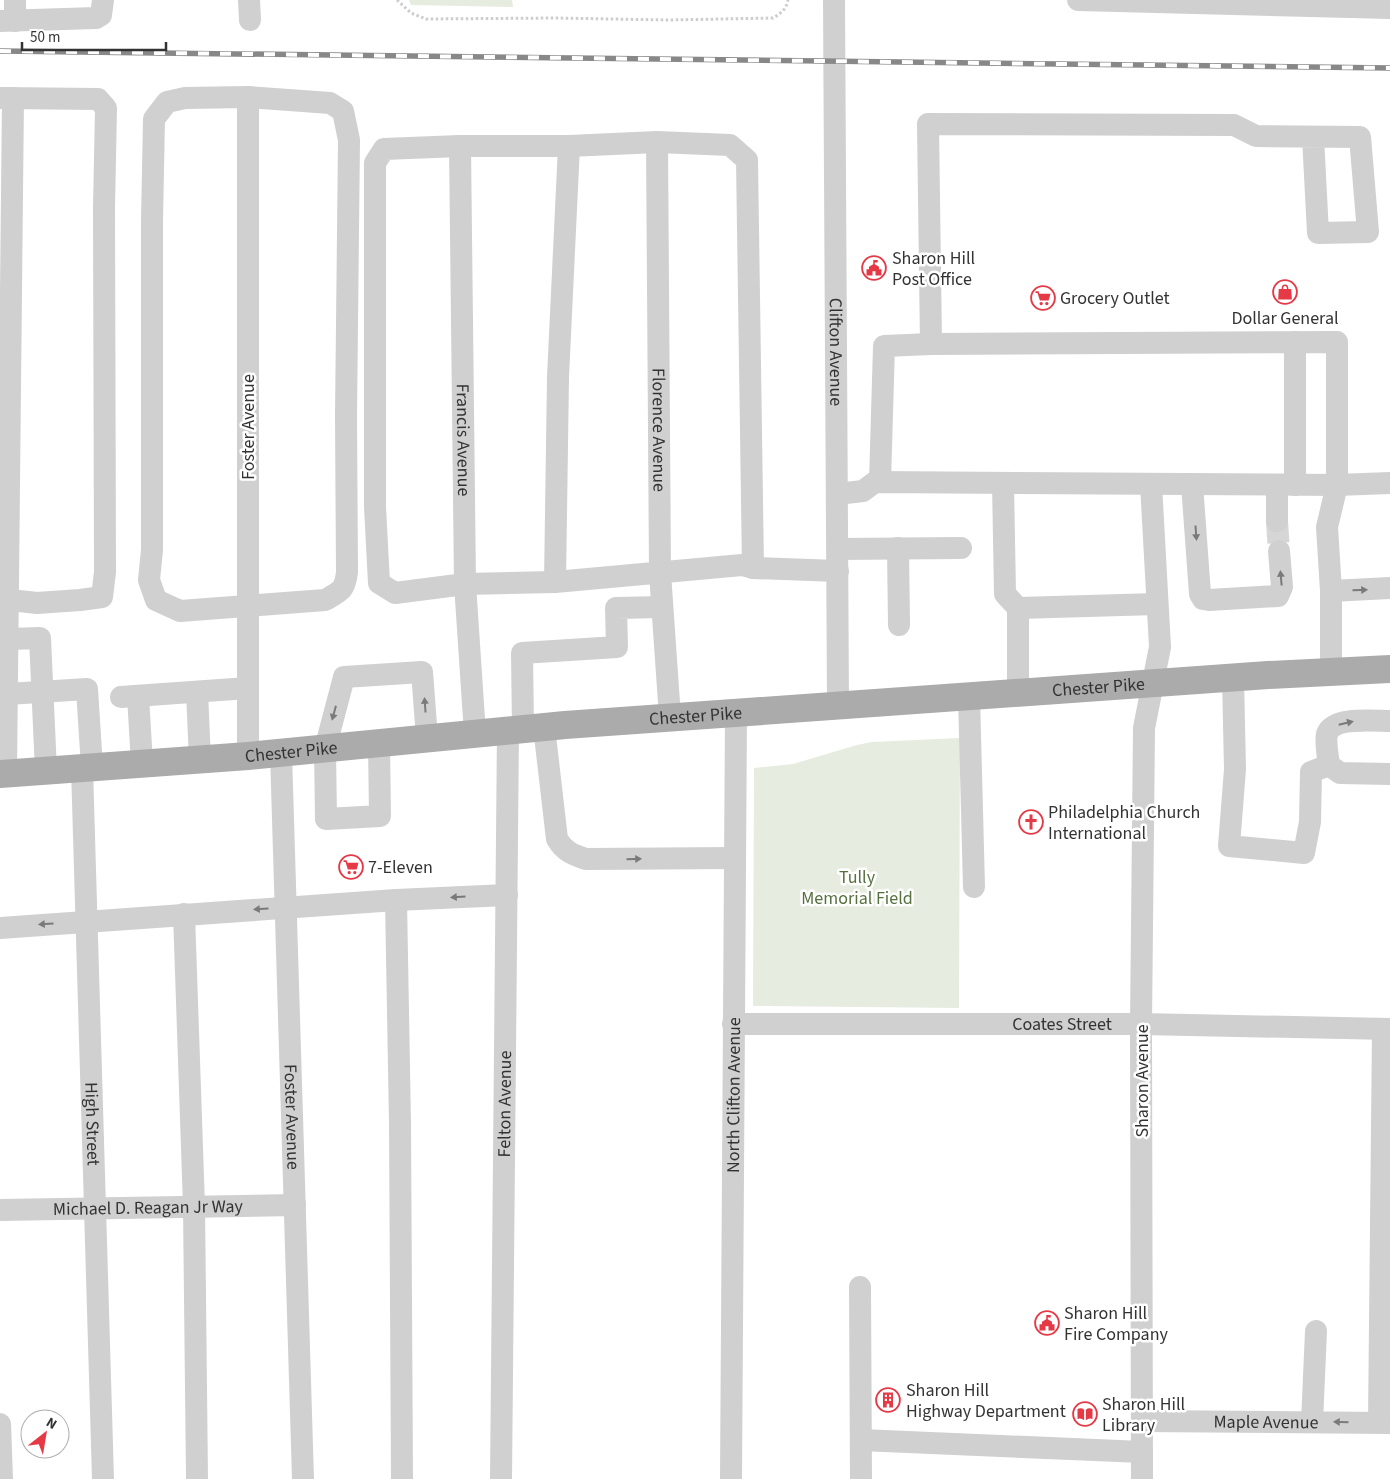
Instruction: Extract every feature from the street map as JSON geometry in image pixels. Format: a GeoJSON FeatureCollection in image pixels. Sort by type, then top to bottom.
{"type":"FeatureCollection","features":[{"type":"Feature","properties":{"kind":"main road","name":"Chester Pike"},"geometry":{"type":"LineString","coordinates":[[3,774],[248,756],[670,717],[1390,669]]}},
{"type":"Feature","properties":{"kind":"street"},"geometry":{"type":"LineString","coordinates":[[10,14],[96,18],[101,15],[102,0]]}},
{"type":"Feature","properties":{"kind":"street","name":"Clifton Avenue"},"geometry":{"type":"LineString","coordinates":[[834,0],[838,705]]}},
{"type":"Feature","properties":{"kind":"street"},"geometry":{"type":"LineString","coordinates":[[1078,0],[1353,4],[1390,8]]}},
{"type":"Feature","properties":{"kind":"street"},"geometry":{"type":"LineString","coordinates":[[248,97],[330,103],[344,111],[349,140],[346,417],[347,572],[345,585],[337,593],[325,600],[180,611],[156,600],[149,580],[152,550],[152,220],[154,119],[167,102],[185,98],[248,97]]}},
{"type":"Feature","properties":{"kind":"street","name":"Foster Avenue"},"geometry":{"type":"LineString","coordinates":[[248,97],[248,756]]}},
{"type":"Feature","properties":{"kind":"street"},"geometry":{"type":"LineString","coordinates":[[3,774],[8,640],[4,599],[6,98],[98,98],[106,108],[104,208],[105,572],[102,597],[37,603],[4,599]]}},
{"type":"Feature","properties":{"kind":"street"},"geometry":{"type":"LineString","coordinates":[[931,344],[928,124],[1234,125],[1256,136],[1360,137],[1368,232],[1318,233],[1313,137]]}},
{"type":"Feature","properties":{"kind":"street"},"geometry":{"type":"LineString","coordinates":[[753,568],[749,193],[747,160],[730,146],[657,142],[569,146],[460,146],[384,149],[375,163],[375,507],[379,583],[394,593],[465,584],[555,582],[742,565],[753,568],[838,571]]}},
{"type":"Feature","properties":{"kind":"street","name":"Florence Avenue"},"geometry":{"type":"LineString","coordinates":[[657,142],[660,572],[670,717]]}},
{"type":"Feature","properties":{"kind":"street","name":"Francis Avenue"},"geometry":{"type":"LineString","coordinates":[[460,146],[465,584],[475,734]]}},
{"type":"Feature","properties":{"kind":"street"},"geometry":{"type":"LineString","coordinates":[[555,582],[558,377],[569,146]]}},
{"type":"Feature","properties":{"kind":"street"},"geometry":{"type":"LineString","coordinates":[[1277,521],[1286,485],[1294,342]]}},
{"type":"Feature","properties":{"kind":"street"},"geometry":{"type":"LineString","coordinates":[[880,482],[884,346],[931,344],[1336,342],[1336,485],[1327,527],[1331,591],[1331,672]]}},
{"type":"Feature","properties":{"kind":"street"},"geometry":{"type":"LineString","coordinates":[[837,494],[863,491],[875,482],[1286,485],[1390,483]]}},
{"type":"Feature","properties":{"kind":"street"},"geometry":{"type":"LineString","coordinates":[[1002,482],[1005,594],[1018,608],[1018,693]]}},
{"type":"Feature","properties":{"kind":"street","name":"Sharon Avenue"},"geometry":{"type":"LineString","coordinates":[[1142,1479],[1141,1024],[1144,728],[1160,647],[1151,484]]}},
{"type":"Feature","properties":{"kind":"street"},"geometry":{"type":"LineString","coordinates":[[1192,484],[1200,594],[1203,599],[1278,596],[1282,587],[1279,552]]}},
{"type":"Feature","properties":{"kind":"street"},"geometry":{"type":"LineString","coordinates":[[898,548],[898,625]]}},
{"type":"Feature","properties":{"kind":"street"},"geometry":{"type":"LineString","coordinates":[[838,549],[961,548]]}},
{"type":"Feature","properties":{"kind":"street"},"geometry":{"type":"LineString","coordinates":[[1331,591],[1390,588]]}},
{"type":"Feature","properties":{"kind":"street"},"geometry":{"type":"LineString","coordinates":[[1018,608],[1157,604]]}},
{"type":"Feature","properties":{"kind":"street"},"geometry":{"type":"LineString","coordinates":[[662,606],[616,608],[617,647],[522,653],[525,729],[556,839],[571,855],[586,859],[735,858]]}},
{"type":"Feature","properties":{"kind":"street"},"geometry":{"type":"LineString","coordinates":[[8,640],[40,638],[46,771]]}},
{"type":"Feature","properties":{"kind":"street"},"geometry":{"type":"LineString","coordinates":[[379,743],[380,816],[326,819],[325,749],[344,677],[422,672],[427,738]]}},
{"type":"Feature","properties":{"kind":"street"},"geometry":{"type":"LineString","coordinates":[[1233,678],[1235,769],[1229,846],[1304,853],[1310,822],[1312,772],[1329,765]]}},
{"type":"Feature","properties":{"kind":"street"},"geometry":{"type":"LineString","coordinates":[[142,764],[130,697],[248,688]]}},
{"type":"Feature","properties":{"kind":"street","name":"High Street"},"geometry":{"type":"LineString","coordinates":[[41,691],[87,689],[86,921],[102,1479]]}},
{"type":"Feature","properties":{"kind":"street"},"geometry":{"type":"LineString","coordinates":[[7,694],[41,691]]}},
{"type":"Feature","properties":{"kind":"street"},"geometry":{"type":"LineString","coordinates":[[197,692],[200,760]]}},
{"type":"Feature","properties":{"kind":"street"},"geometry":{"type":"LineString","coordinates":[[969,696],[974,887]]}},
{"type":"Feature","properties":{"kind":"street","name":"North Clifton Avenue"},"geometry":{"type":"LineString","coordinates":[[731,1479],[736,713]]}},
{"type":"Feature","properties":{"kind":"street"},"geometry":{"type":"LineString","coordinates":[[1390,721],[1350,721],[1333,726],[1326,736],[1329,765],[1340,773],[1390,774]]}},
{"type":"Feature","properties":{"kind":"street","name":"Felton Avenue"},"geometry":{"type":"LineString","coordinates":[[501,1479],[507,895],[525,729]]}},
{"type":"Feature","properties":{"kind":"street","name":"Foster Avenue"},"geometry":{"type":"LineString","coordinates":[[281,753],[303,1479]]}},
{"type":"Feature","properties":{"kind":"street"},"geometry":{"type":"LineString","coordinates":[[0,928],[396,900],[507,895]]}},
{"type":"Feature","properties":{"kind":"street"},"geometry":{"type":"LineString","coordinates":[[396,900],[400,1123],[402,1479]]}},
{"type":"Feature","properties":{"kind":"street"},"geometry":{"type":"LineString","coordinates":[[184,914],[194,1206],[197,1479]]}},
{"type":"Feature","properties":{"kind":"street","name":"Coates Street"},"geometry":{"type":"LineString","coordinates":[[733,1024],[1141,1024],[1387,1029]]}},
{"type":"Feature","properties":{"kind":"street"},"geometry":{"type":"LineString","coordinates":[[1385,1423],[1387,1029]]}},
{"type":"Feature","properties":{"kind":"street","name":"Michael D. Reagan Jr Way"},"geometry":{"type":"LineString","coordinates":[[0,1210],[295,1205]]}},
{"type":"Feature","properties":{"kind":"street"},"geometry":{"type":"LineString","coordinates":[[860,1286],[861,1479]]}},
{"type":"Feature","properties":{"kind":"street"},"geometry":{"type":"LineString","coordinates":[[1312,1422],[1316,1331]]}},
{"type":"Feature","properties":{"kind":"street","name":"Maple Avenue"},"geometry":{"type":"LineString","coordinates":[[1142,1421],[1385,1423]]}},
{"type":"Feature","properties":{"kind":"street"},"geometry":{"type":"LineString","coordinates":[[0,1424],[2,1479]]}},
{"type":"Feature","properties":{"kind":"street"},"geometry":{"type":"LineString","coordinates":[[861,1440],[1142,1452]]}},
{"type":"Feature","properties":{"kind":"path"},"geometry":{"type":"LineString","coordinates":[[397,0],[411,13],[426,19],[556,18],[668,20],[773,18],[782,13],[787,6],[788,0]]}},
{"type":"Feature","properties":{"kind":"green space"},"geometry":{"type":"Polygon","coordinates":[[[409,0],[512,0],[513,7],[411,5],[409,0]]]}},
{"type":"Feature","properties":{"kind":"green space","name":"Tully Memorial Field"},"geometry":{"type":"Polygon","coordinates":[[[960,738],[959,1008],[753,1006],[754,768],[793,764],[872,742],[960,738]]]}},
{"type":"Feature","properties":{"kind":"tunnel"},"geometry":{"type":"LineString","coordinates":[[1277,521],[1279,551]]}},
{"type":"Feature","properties":{"kind":"railway"},"geometry":{"type":"LineString","coordinates":[[0,51],[1390,68]]}},
{"type":"Feature","properties":{"kind":"place","name":"Sharon Hill Post Office"},"geometry":{"type":"Point","coordinates":[874,268]}},
{"type":"Feature","properties":{"kind":"place","name":"Dollar General"},"geometry":{"type":"Point","coordinates":[1285,292]}},
{"type":"Feature","properties":{"kind":"place","name":"Grocery Outlet"},"geometry":{"type":"Point","coordinates":[1043,298]}},
{"type":"Feature","properties":{"kind":"place","name":"Philadelphia Church International"},"geometry":{"type":"Point","coordinates":[1031,822]}},
{"type":"Feature","properties":{"kind":"place","name":"7-Eleven"},"geometry":{"type":"Point","coordinates":[351,867]}},
{"type":"Feature","properties":{"kind":"place","name":"Sharon Hill Fire Company"},"geometry":{"type":"Point","coordinates":[1047,1323]}},
{"type":"Feature","properties":{"kind":"place","name":"Sharon Hill Highway Department"},"geometry":{"type":"Point","coordinates":[888,1400]}},
{"type":"Feature","properties":{"kind":"place","name":"Sharon Hill Library"},"geometry":{"type":"Point","coordinates":[1085,1414]}}]}
